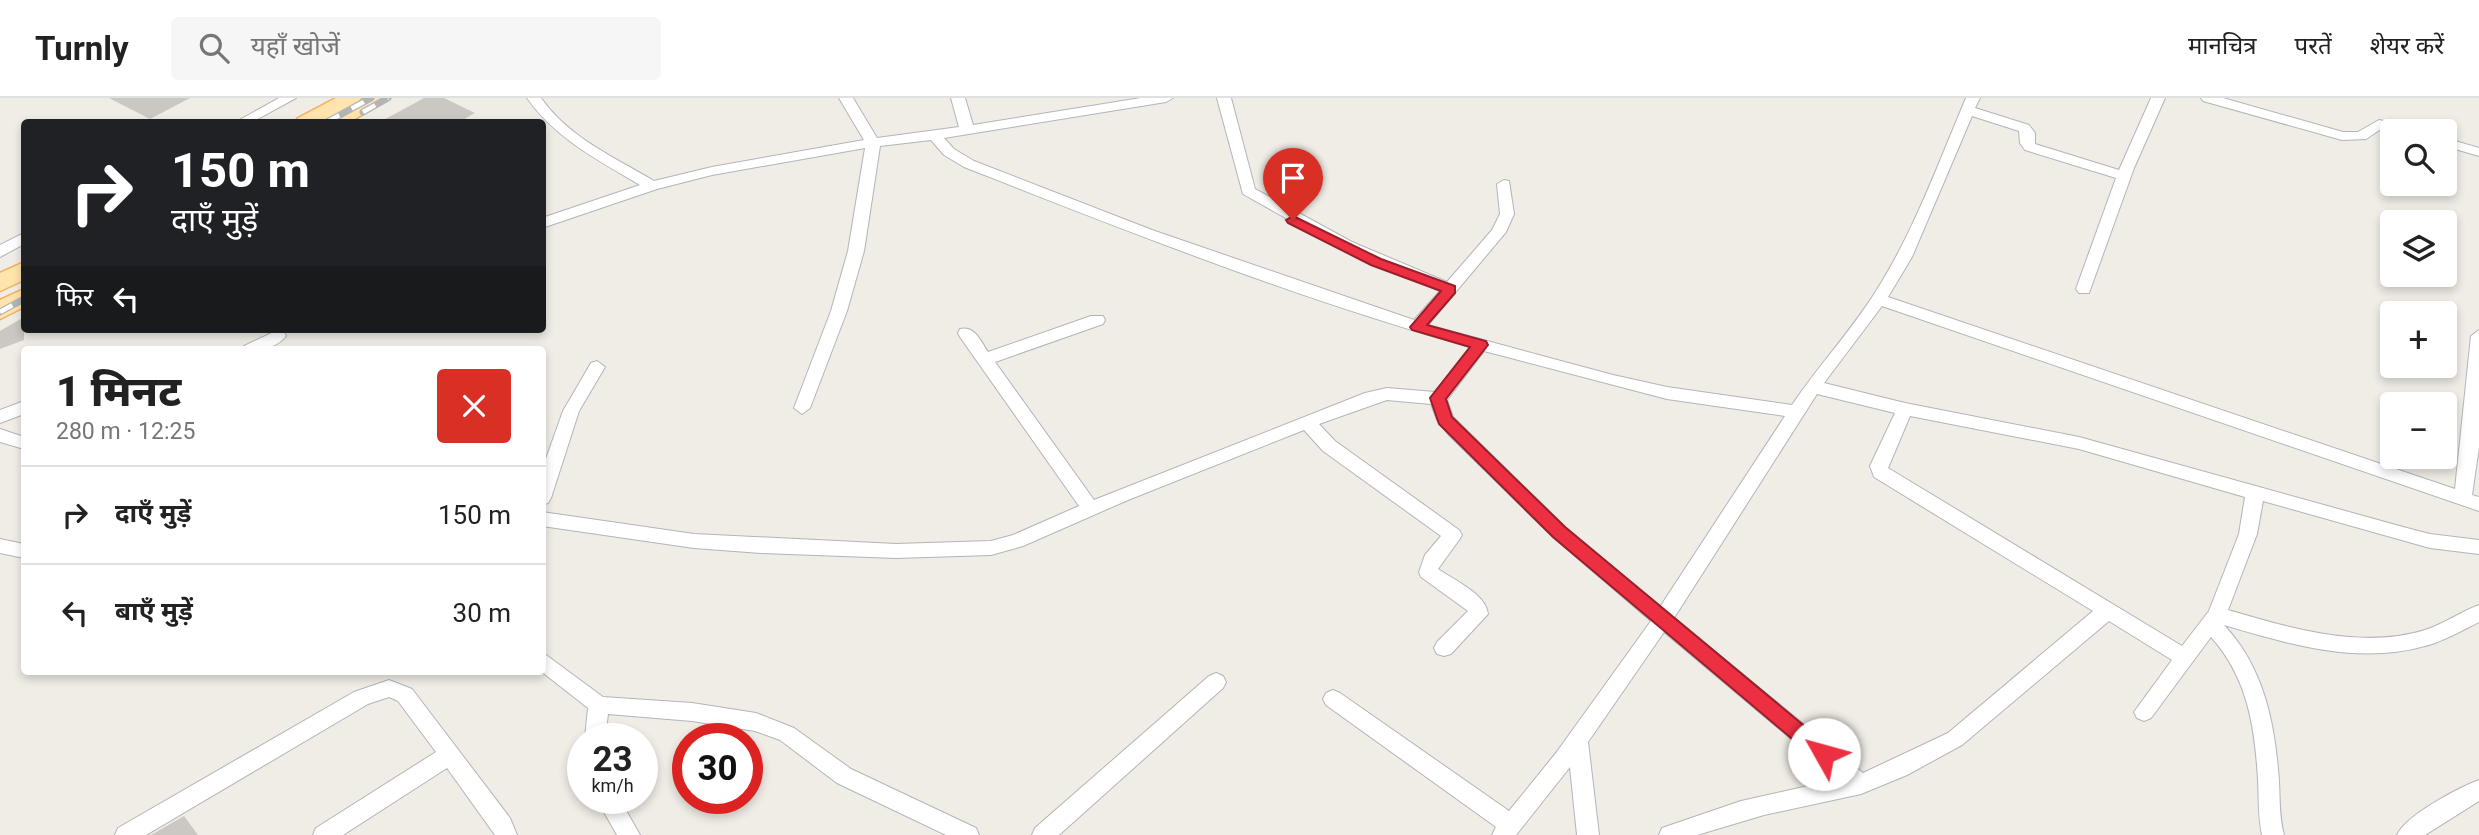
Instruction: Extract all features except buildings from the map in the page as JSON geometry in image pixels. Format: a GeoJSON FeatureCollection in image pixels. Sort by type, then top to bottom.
{"type":"FeatureCollection","features":[{"type":"Feature","properties":{"kind":"main road"},"geometry":{"type":"LineString","coordinates":[[311,119],[351,98]]}},
{"type":"Feature","properties":{"kind":"main road"},"geometry":{"type":"LineString","coordinates":[[341,119],[380,98]]}},
{"type":"Feature","properties":{"kind":"main road"},"geometry":{"type":"LineString","coordinates":[[0,283],[21,272]]}},
{"type":"Feature","properties":{"kind":"main road"},"geometry":{"type":"LineString","coordinates":[[0,311],[21,299]]}},
{"type":"Feature","properties":{"kind":"street"},"geometry":{"type":"LineString","coordinates":[[249,119],[289,98]]}},
{"type":"Feature","properties":{"kind":"street"},"geometry":{"type":"LineString","coordinates":[[534,98],[542,111],[565,132],[652,186]]}},
{"type":"Feature","properties":{"kind":"street"},"geometry":{"type":"LineString","coordinates":[[802,408],[839,311],[856,251],[873,143],[846,98]]}},
{"type":"Feature","properties":{"kind":"street"},"geometry":{"type":"LineString","coordinates":[[958,98],[967,130]]}},
{"type":"Feature","properties":{"kind":"street"},"geometry":{"type":"LineString","coordinates":[[546,222],[652,186],[712,171],[1166,98]]}},
{"type":"Feature","properties":{"kind":"street"},"geometry":{"type":"LineString","coordinates":[[1224,98],[1248,191],[1293,220],[1376,262],[1450,289]]}},
{"type":"Feature","properties":{"kind":"street"},"geometry":{"type":"LineString","coordinates":[[2084,289],[2140,131],[2158,98]]}},
{"type":"Feature","properties":{"kind":"street"},"geometry":{"type":"LineString","coordinates":[[2208,98],[2342,136],[2361,136],[2380,124]]}},
{"type":"Feature","properties":{"kind":"street"},"geometry":{"type":"LineString","coordinates":[[1333,699],[1507,830],[1577,739],[1662,620],[1814,387],[1878,299],[1904,257],[1970,104],[2024,128],[2028,132],[2027,143],[2030,147],[2123,176]]}},
{"type":"Feature","properties":{"kind":"street"},"geometry":{"type":"LineString","coordinates":[[934,135],[949,152],[969,164],[1147,233],[1417,327],[1552,366],[1667,393],[1799,412]]}},
{"type":"Feature","properties":{"kind":"street"},"geometry":{"type":"LineString","coordinates":[[2457,146],[2479,152]]}},
{"type":"Feature","properties":{"kind":"street"},"geometry":{"type":"LineString","coordinates":[[1417,327],[1499,232],[1507,214],[1504,184]]}},
{"type":"Feature","properties":{"kind":"street"},"geometry":{"type":"LineString","coordinates":[[0,252],[21,241]]}},
{"type":"Feature","properties":{"kind":"street"},"geometry":{"type":"LineString","coordinates":[[1878,299],[2471,501],[2470,452],[2479,336]]}},
{"type":"Feature","properties":{"kind":"street"},"geometry":{"type":"LineString","coordinates":[[986,359],[1097,320]]}},
{"type":"Feature","properties":{"kind":"street"},"geometry":{"type":"LineString","coordinates":[[965,333],[1091,509]]}},
{"type":"Feature","properties":{"kind":"street"},"geometry":{"type":"LineString","coordinates":[[260,346],[280,338]]}},
{"type":"Feature","properties":{"kind":"street"},"geometry":{"type":"LineString","coordinates":[[1438,398],[1480,345]]}},
{"type":"Feature","properties":{"kind":"street"},"geometry":{"type":"LineString","coordinates":[[546,486],[571,411],[597,367]]}},
{"type":"Feature","properties":{"kind":"street"},"geometry":{"type":"LineString","coordinates":[[1814,387],[1905,409],[2078,443],[2430,541],[2479,547]]}},
{"type":"Feature","properties":{"kind":"street"},"geometry":{"type":"LineString","coordinates":[[546,520],[694,541],[761,546],[963,550],[991,548],[1017,541],[1371,397],[1387,394],[1438,398]]}},
{"type":"Feature","properties":{"kind":"street"},"geometry":{"type":"LineString","coordinates":[[1438,398],[1445,420],[1454,430],[1559,532],[1861,784]]}},
{"type":"Feature","properties":{"kind":"street"},"geometry":{"type":"LineString","coordinates":[[0,417],[21,408]]}},
{"type":"Feature","properties":{"kind":"street"},"geometry":{"type":"LineString","coordinates":[[1905,409],[1879,466],[1880,472],[2106,612],[2184,657]]}},
{"type":"Feature","properties":{"kind":"street"},"geometry":{"type":"LineString","coordinates":[[1307,422],[1329,446],[1453,535],[1432,560],[1428,572],[1473,603],[1478,614],[1444,648]]}},
{"type":"Feature","properties":{"kind":"street"},"geometry":{"type":"LineString","coordinates":[[0,435],[21,442]]}},
{"type":"Feature","properties":{"kind":"street"},"geometry":{"type":"LineString","coordinates":[[2144,712],[2214,619],[2248,534],[2255,493]]}},
{"type":"Feature","properties":{"kind":"street"},"geometry":{"type":"LineString","coordinates":[[0,546],[21,550]]}},
{"type":"Feature","properties":{"kind":"street"},"geometry":{"type":"LineString","coordinates":[[1671,835],[1712,818],[1760,804],[1861,784],[1900,768],[1955,739],[2106,612]]}},
{"type":"Feature","properties":{"kind":"street"},"geometry":{"type":"LineString","coordinates":[[2214,619],[2292,636],[2381,645],[2425,638],[2479,612]]}},
{"type":"Feature","properties":{"kind":"street"},"geometry":{"type":"LineString","coordinates":[[2214,619],[2247,673],[2257,701],[2268,778],[2268,816],[2273,835]]}},
{"type":"Feature","properties":{"kind":"street"},"geometry":{"type":"LineString","coordinates":[[546,663],[599,705],[692,712],[756,722],[787,734],[854,781],[968,835]]}},
{"type":"Feature","properties":{"kind":"street"},"geometry":{"type":"LineString","coordinates":[[1043,835],[1216,682]]}},
{"type":"Feature","properties":{"kind":"street"},"geometry":{"type":"LineString","coordinates":[[126,835],[379,690],[392,688],[400,690],[502,825],[506,835]]}},
{"type":"Feature","properties":{"kind":"street"},"geometry":{"type":"LineString","coordinates":[[597,723],[599,705]]}},
{"type":"Feature","properties":{"kind":"street"},"geometry":{"type":"LineString","coordinates":[[1577,739],[1588,835]]}},
{"type":"Feature","properties":{"kind":"street"},"geometry":{"type":"LineString","coordinates":[[324,835],[449,755]]}},
{"type":"Feature","properties":{"kind":"street"},"geometry":{"type":"LineString","coordinates":[[2408,835],[2441,811],[2479,790]]}},
{"type":"Feature","properties":{"kind":"street"},"geometry":{"type":"LineString","coordinates":[[617,814],[629,835]]}},
{"type":"Feature","properties":{"kind":"railway"},"geometry":{"type":"LineString","coordinates":[[332,119],[371,98]]}},
{"type":"Feature","properties":{"kind":"railway"},"geometry":{"type":"LineString","coordinates":[[363,112],[388,98]]}},
{"type":"Feature","properties":{"kind":"railway"},"geometry":{"type":"LineString","coordinates":[[0,312],[21,301]]}},
{"type":"Feature","properties":{"kind":"route"},"geometry":{"type":"LineString","coordinates":[[1293,220],[1376,262],[1450,289],[1417,327],[1480,345],[1438,398],[1445,420],[1559,532],[1824,754]]}}]}
